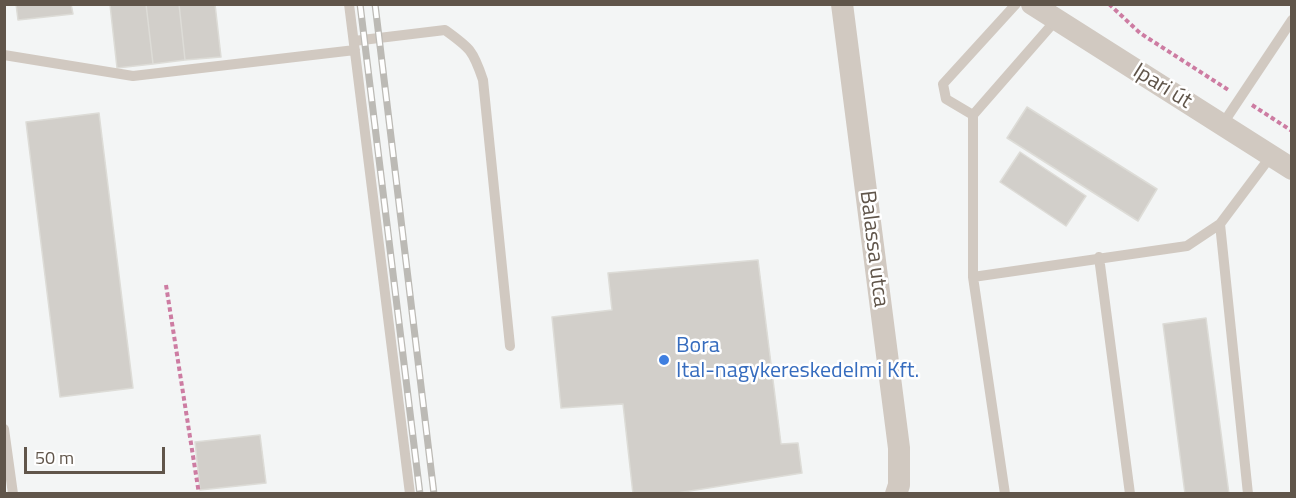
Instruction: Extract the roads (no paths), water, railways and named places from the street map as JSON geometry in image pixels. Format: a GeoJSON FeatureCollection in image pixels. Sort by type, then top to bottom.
{"type":"FeatureCollection","features":[{"type":"Feature","properties":{"kind":"street","name":"Balassa utca"},"geometry":{"type":"LineString","coordinates":[[842,4],[899,448],[896,494]]}},
{"type":"Feature","properties":{"kind":"street","name":"Ipari út"},"geometry":{"type":"LineString","coordinates":[[1032,4],[1292,169]]}},
{"type":"Feature","properties":{"kind":"lane"},"geometry":{"type":"LineString","coordinates":[[349,4],[410,494]]}},
{"type":"Feature","properties":{"kind":"lane"},"geometry":{"type":"LineString","coordinates":[[973,115],[946,99],[943,84],[1016,4]]}},
{"type":"Feature","properties":{"kind":"lane"},"geometry":{"type":"LineString","coordinates":[[1005,494],[973,277],[973,115],[1056,20]]}},
{"type":"Feature","properties":{"kind":"lane"},"geometry":{"type":"LineString","coordinates":[[1222,125],[1292,20]]}},
{"type":"Feature","properties":{"kind":"lane"},"geometry":{"type":"LineString","coordinates":[[4,55],[133,76],[445,30],[469,48],[477,61],[483,80],[510,346]]}},
{"type":"Feature","properties":{"kind":"lane"},"geometry":{"type":"LineString","coordinates":[[973,277],[1187,246],[1220,224],[1271,156]]}},
{"type":"Feature","properties":{"kind":"lane"},"geometry":{"type":"LineString","coordinates":[[1220,224],[1248,494]]}},
{"type":"Feature","properties":{"kind":"lane"},"geometry":{"type":"LineString","coordinates":[[1099,257],[1130,494]]}},
{"type":"Feature","properties":{"kind":"lane"},"geometry":{"type":"LineString","coordinates":[[4,429],[13,494]]}},
{"type":"Feature","properties":{"kind":"railway"},"geometry":{"type":"LineString","coordinates":[[360,4],[420,494]]}},
{"type":"Feature","properties":{"kind":"railway"},"geometry":{"type":"LineString","coordinates":[[375,4],[434,494]]}},
{"type":"Feature","properties":{"kind":"place","name":"Bora Ital-nagykereskedelmi Kft."},"geometry":{"type":"Point","coordinates":[664,360]}}]}
